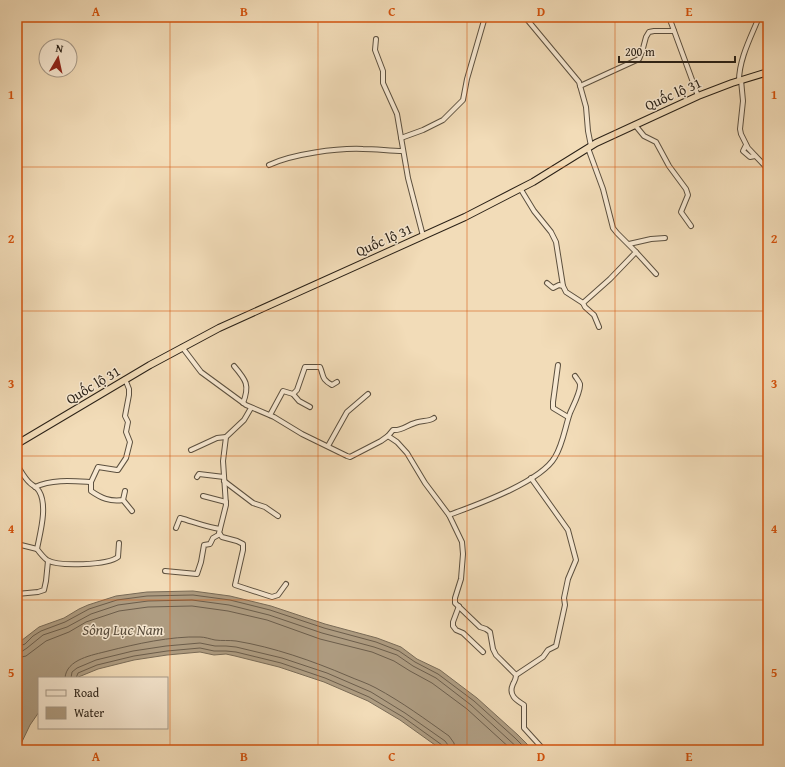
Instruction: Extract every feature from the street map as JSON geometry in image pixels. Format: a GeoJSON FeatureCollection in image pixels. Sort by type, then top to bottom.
{"type":"FeatureCollection","features":[{"type":"Feature","properties":{"kind":"highway","name":"Quốc lộ 31"},"geometry":{"type":"LineString","coordinates":[[17,444],[150,364],[226,325],[464,217],[533,182],[590,147],[634,125],[698,96],[740,80],[768,72]]}},
{"type":"Feature","properties":{"kind":"street"},"geometry":{"type":"LineString","coordinates":[[402,138],[443,120],[463,100],[467,79],[485,17]]}},
{"type":"Feature","properties":{"kind":"street"},"geometry":{"type":"LineString","coordinates":[[525,17],[572,73],[580,86],[587,115],[590,147],[613,228],[656,274]]}},
{"type":"Feature","properties":{"kind":"street"},"geometry":{"type":"LineString","coordinates":[[669,17],[698,96]]}},
{"type":"Feature","properties":{"kind":"street"},"geometry":{"type":"LineString","coordinates":[[759,17],[742,60],[739,73],[743,101],[740,129],[746,145],[768,169]]}},
{"type":"Feature","properties":{"kind":"street"},"geometry":{"type":"LineString","coordinates":[[580,86],[638,59],[649,32],[674,31]]}},
{"type":"Feature","properties":{"kind":"street"},"geometry":{"type":"LineString","coordinates":[[376,39],[375,50],[382,71],[383,83],[395,106],[402,138],[408,178],[423,236]]}},
{"type":"Feature","properties":{"kind":"street"},"geometry":{"type":"LineString","coordinates":[[634,125],[644,136],[656,142],[669,166],[686,189],[688,195],[681,212],[691,226]]}},
{"type":"Feature","properties":{"kind":"street"},"geometry":{"type":"LineString","coordinates":[[269,165],[287,158],[330,151],[364,149],[403,151]]}},
{"type":"Feature","properties":{"kind":"street"},"geometry":{"type":"LineString","coordinates":[[520,188],[534,211],[551,232],[556,242],[563,286],[566,292],[583,303],[585,307],[594,315],[599,327]]}},
{"type":"Feature","properties":{"kind":"street"},"geometry":{"type":"LineString","coordinates":[[629,244],[651,239],[665,238]]}},
{"type":"Feature","properties":{"kind":"street"},"geometry":{"type":"LineString","coordinates":[[583,303],[610,279],[636,252]]}},
{"type":"Feature","properties":{"kind":"street"},"geometry":{"type":"LineString","coordinates":[[547,283],[553,288],[559,285],[563,286]]}},
{"type":"Feature","properties":{"kind":"street"},"geometry":{"type":"LineString","coordinates":[[182,347],[201,372],[243,403],[270,415],[302,434],[350,457],[376,444],[388,436],[393,430],[399,430],[415,423],[432,420],[434,418]]}},
{"type":"Feature","properties":{"kind":"street"},"geometry":{"type":"LineString","coordinates":[[558,365],[553,408],[568,417]]}},
{"type":"Feature","properties":{"kind":"street"},"geometry":{"type":"LineString","coordinates":[[234,366],[247,387],[247,393],[243,403]]}},
{"type":"Feature","properties":{"kind":"street"},"geometry":{"type":"LineString","coordinates":[[293,394],[297,390],[305,367],[320,367],[322,376],[325,380],[332,385],[337,382]]}},
{"type":"Feature","properties":{"kind":"street"},"geometry":{"type":"LineString","coordinates":[[449,515],[484,503],[545,470],[555,458],[580,386],[575,376]]}},
{"type":"Feature","properties":{"kind":"street"},"geometry":{"type":"LineString","coordinates":[[123,500],[117,501],[102,498],[91,491],[91,482],[98,467],[118,470],[126,458],[130,442],[126,432],[128,422],[125,418],[129,395],[126,379]]}},
{"type":"Feature","properties":{"kind":"street"},"geometry":{"type":"LineString","coordinates":[[270,415],[283,391],[293,394],[310,407]]}},
{"type":"Feature","properties":{"kind":"street"},"geometry":{"type":"LineString","coordinates":[[328,446],[347,412],[368,394]]}},
{"type":"Feature","properties":{"kind":"street"},"geometry":{"type":"LineString","coordinates":[[191,450],[216,438],[226,437],[244,420],[252,408]]}},
{"type":"Feature","properties":{"kind":"street"},"geometry":{"type":"LineString","coordinates":[[388,436],[397,442],[407,453],[449,515],[463,545],[461,579],[455,603],[480,627],[490,632],[493,649],[496,655],[516,675]]}},
{"type":"Feature","properties":{"kind":"street"},"geometry":{"type":"LineString","coordinates":[[220,534],[226,502],[223,461],[226,437]]}},
{"type":"Feature","properties":{"kind":"street"},"geometry":{"type":"LineString","coordinates":[[17,465],[40,494],[43,508],[42,525],[37,549]]}},
{"type":"Feature","properties":{"kind":"street"},"geometry":{"type":"LineString","coordinates":[[197,477],[199,474],[224,479],[253,503],[265,507],[278,516]]}},
{"type":"Feature","properties":{"kind":"street"},"geometry":{"type":"LineString","coordinates":[[531,478],[568,530],[576,561],[569,574],[564,598],[565,605],[556,646],[548,650],[543,657],[516,675],[512,686],[513,697],[524,704],[524,728],[544,750]]}},
{"type":"Feature","properties":{"kind":"street"},"geometry":{"type":"LineString","coordinates":[[35,487],[53,482],[91,482]]}},
{"type":"Feature","properties":{"kind":"street"},"geometry":{"type":"LineString","coordinates":[[123,500],[125,491]]}},
{"type":"Feature","properties":{"kind":"street"},"geometry":{"type":"LineString","coordinates":[[204,496],[226,502]]}},
{"type":"Feature","properties":{"kind":"street"},"geometry":{"type":"LineString","coordinates":[[123,500],[132,511]]}},
{"type":"Feature","properties":{"kind":"street"},"geometry":{"type":"LineString","coordinates":[[176,528],[179,519],[181,518],[206,527],[220,529]]}},
{"type":"Feature","properties":{"kind":"street"},"geometry":{"type":"LineString","coordinates":[[165,572],[197,574],[203,556],[204,544],[210,544],[212,539],[220,534]]}},
{"type":"Feature","properties":{"kind":"street"},"geometry":{"type":"LineString","coordinates":[[220,534],[222,537],[243,544],[235,585],[272,597],[278,595],[286,584]]}},
{"type":"Feature","properties":{"kind":"street"},"geometry":{"type":"LineString","coordinates":[[17,544],[37,549],[48,561],[86,564],[114,560],[118,557],[119,543]]}},
{"type":"Feature","properties":{"kind":"street"},"geometry":{"type":"LineString","coordinates":[[17,594],[44,590],[48,561]]}},
{"type":"Feature","properties":{"kind":"street"},"geometry":{"type":"LineString","coordinates":[[459,606],[453,626],[456,630],[467,636],[483,652]]}},
{"type":"Feature","properties":{"kind":"water","name":"Sông Lục Nam"},"geometry":{"type":"Polygon","coordinates":[[[193,591],[230,596],[271,606],[325,624],[377,638],[401,647],[417,659],[440,670],[477,698],[533,750],[442,750],[400,720],[368,701],[324,682],[279,667],[235,656],[226,654],[214,655],[200,652],[134,660],[98,669],[78,677],[38,677],[38,713],[17,750],[17,644],[39,627],[64,618],[88,605],[116,596],[147,592],[193,591]]]}}]}
